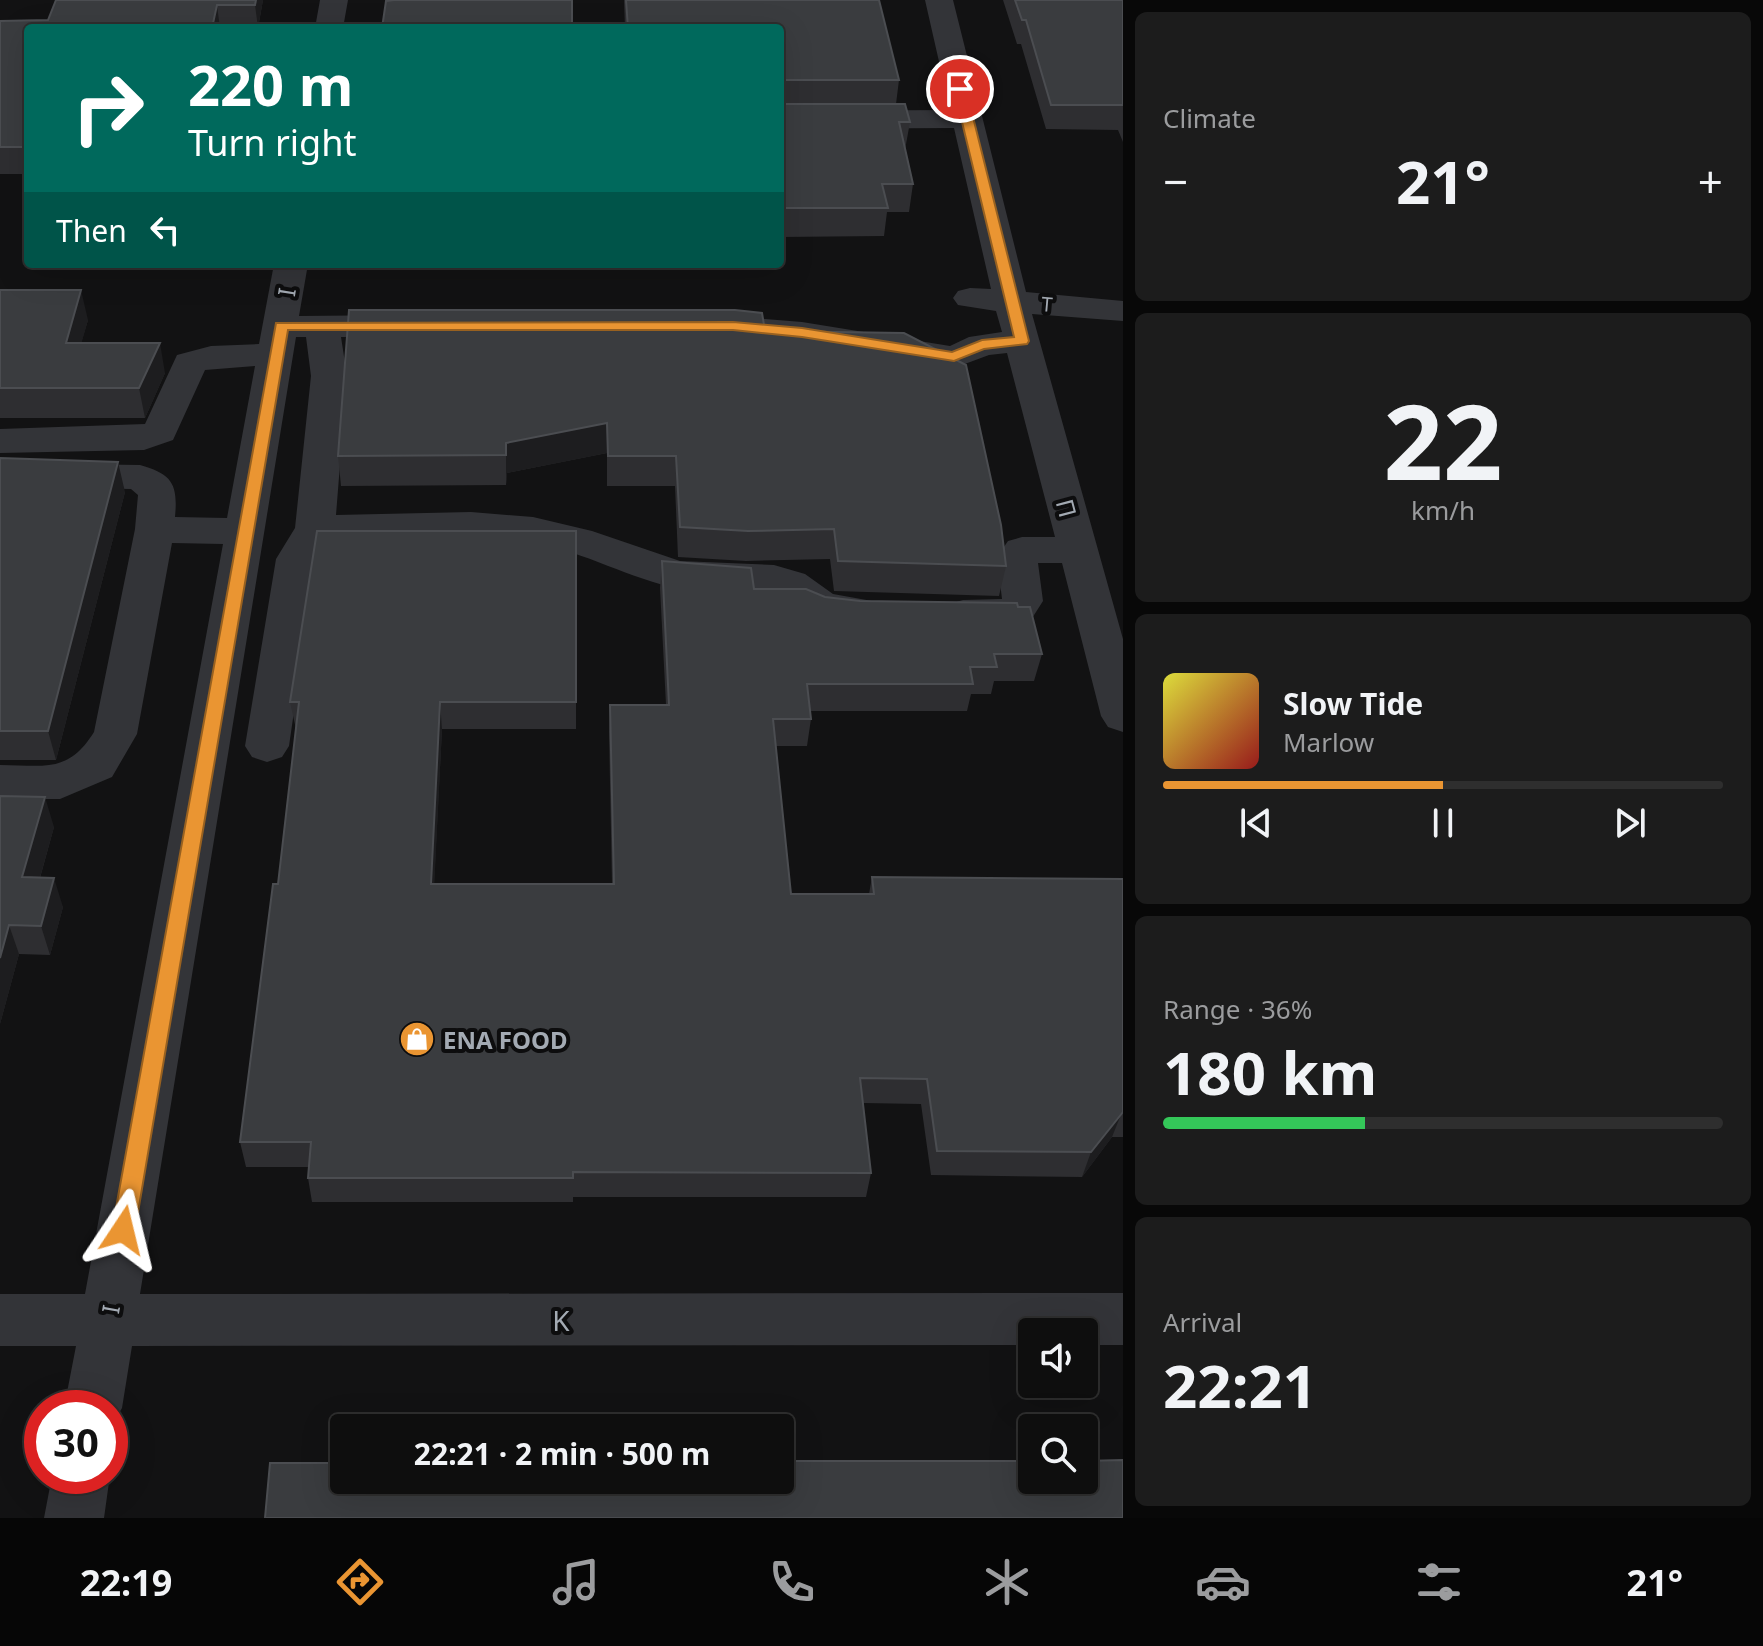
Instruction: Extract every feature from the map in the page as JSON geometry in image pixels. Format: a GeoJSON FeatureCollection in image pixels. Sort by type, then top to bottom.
{"type":"FeatureCollection","features":[{"type":"Feature","properties":{"kind":"street"},"geometry":{"type":"LineString","coordinates":[[330,24],[334,0]]}},
{"type":"Feature","properties":{"kind":"street","name":"Π"},"geometry":{"type":"LineString","coordinates":[[939,0],[1011,301],[1123,716]]}},
{"type":"Feature","properties":{"kind":"street"},"geometry":{"type":"LineString","coordinates":[[784,120],[967,119]]}},
{"type":"Feature","properties":{"kind":"street","name":"Ι"},"geometry":{"type":"LineString","coordinates":[[96,1390],[244,546],[293,336],[291,268]]}},
{"type":"Feature","properties":{"kind":"street","name":"Τ"},"geometry":{"type":"LineString","coordinates":[[970,298],[1123,311]]}},
{"type":"Feature","properties":{"kind":"street"},"geometry":{"type":"LineString","coordinates":[[674,325],[733,326],[802,333],[954,357],[982,345],[1022,341]]}},
{"type":"Feature","properties":{"kind":"street"},"geometry":{"type":"LineString","coordinates":[[0,441],[129,441],[144,438],[160,432],[190,363],[293,336],[445,326]]}},
{"type":"Feature","properties":{"kind":"street"},"geometry":{"type":"LineString","coordinates":[[267,746],[305,544],[329,376],[293,336]]}},
{"type":"Feature","properties":{"kind":"street"},"geometry":{"type":"LineString","coordinates":[[0,475],[140,477],[158,491],[155,529],[115,734],[96,765],[60,782],[0,782]]}},
{"type":"Feature","properties":{"kind":"street"},"geometry":{"type":"LineString","coordinates":[[155,529],[244,546],[305,544],[498,524],[566,536],[681,575],[790,581],[808,590],[822,607],[917,613],[1015,613],[1023,601],[1017,557],[1022,550],[1078,550]]}},
{"type":"Feature","properties":{"kind":"street","name":"Κ"},"geometry":{"type":"LineString","coordinates":[[0,1320],[1123,1319]]}},
{"type":"Feature","properties":{"kind":"street"},"geometry":{"type":"LineString","coordinates":[[74,1518],[78,1494]]}},
{"type":"Feature","properties":{"kind":"building"},"geometry":{"type":"Polygon","coordinates":[[[56,0],[256,0],[255,5],[217,5],[213,24],[24,24],[24,147],[0,147],[0,21],[48,20],[56,0]]]}},
{"type":"Feature","properties":{"kind":"building"},"geometry":{"type":"Polygon","coordinates":[[[572,0],[572,24],[383,24],[386,1],[572,0]]]}},
{"type":"Feature","properties":{"kind":"building"},"geometry":{"type":"Polygon","coordinates":[[[626,0],[879,0],[899,80],[784,80],[784,24],[628,24],[626,0]]]}},
{"type":"Feature","properties":{"kind":"building"},"geometry":{"type":"Polygon","coordinates":[[[1015,0],[1123,0],[1123,105],[1051,105],[1026,20],[1022,20],[1015,0]]]}},
{"type":"Feature","properties":{"kind":"building"},"geometry":{"type":"Polygon","coordinates":[[[784,104],[905,104],[910,122],[899,122],[913,184],[882,184],[888,208],[784,208],[784,104]]]}},
{"type":"Feature","properties":{"kind":"building"},"geometry":{"type":"Polygon","coordinates":[[[0,290],[81,290],[66,343],[160,343],[139,388],[0,388],[0,290]]]}},
{"type":"Feature","properties":{"kind":"building"},"geometry":{"type":"Polygon","coordinates":[[[349,310],[735,310],[762,313],[765,331],[904,333],[966,365],[1001,525],[1006,566],[838,561],[834,529],[748,531],[680,527],[676,456],[608,456],[607,423],[506,443],[506,455],[338,456],[349,310]]]}},
{"type":"Feature","properties":{"kind":"building"},"geometry":{"type":"Polygon","coordinates":[[[0,458],[118,462],[48,731],[0,731],[0,458]]]}},
{"type":"Feature","properties":{"kind":"building"},"geometry":{"type":"Polygon","coordinates":[[[317,531],[576,531],[576,702],[440,702],[431,884],[614,884],[610,705],[669,705],[662,561],[751,568],[754,589],[806,589],[825,597],[860,601],[1017,603],[1018,607],[1030,607],[1042,654],[994,654],[997,667],[970,667],[973,684],[807,684],[811,719],[773,719],[791,894],[874,894],[872,877],[1123,879],[1123,1112],[1091,1152],[937,1151],[927,1079],[860,1078],[871,1173],[573,1172],[573,1178],[308,1178],[311,1142],[240,1142],[273,884],[278,884],[299,702],[290,702],[317,531]]]}},
{"type":"Feature","properties":{"kind":"building"},"geometry":{"type":"Polygon","coordinates":[[[0,796],[45,797],[22,877],[54,878],[41,926],[9,925],[0,958],[0,796]]]}},
{"type":"Feature","properties":{"kind":"building"},"geometry":{"type":"Polygon","coordinates":[[[1123,1460],[1123,1518],[265,1518],[270,1463],[330,1463],[330,1494],[794,1494],[794,1461],[1018,1461],[1018,1494],[1098,1494],[1098,1461],[1123,1460]]]}},
{"type":"Feature","properties":{"kind":"place","name":"ENA FOOD"},"geometry":{"type":"Point","coordinates":[417,1039]}},
{"type":"Feature","properties":{"kind":"route"},"geometry":{"type":"LineString","coordinates":[[123,1230],[281,326],[733,326],[802,333],[954,357],[982,345],[1022,341],[960,89]]}}]}
